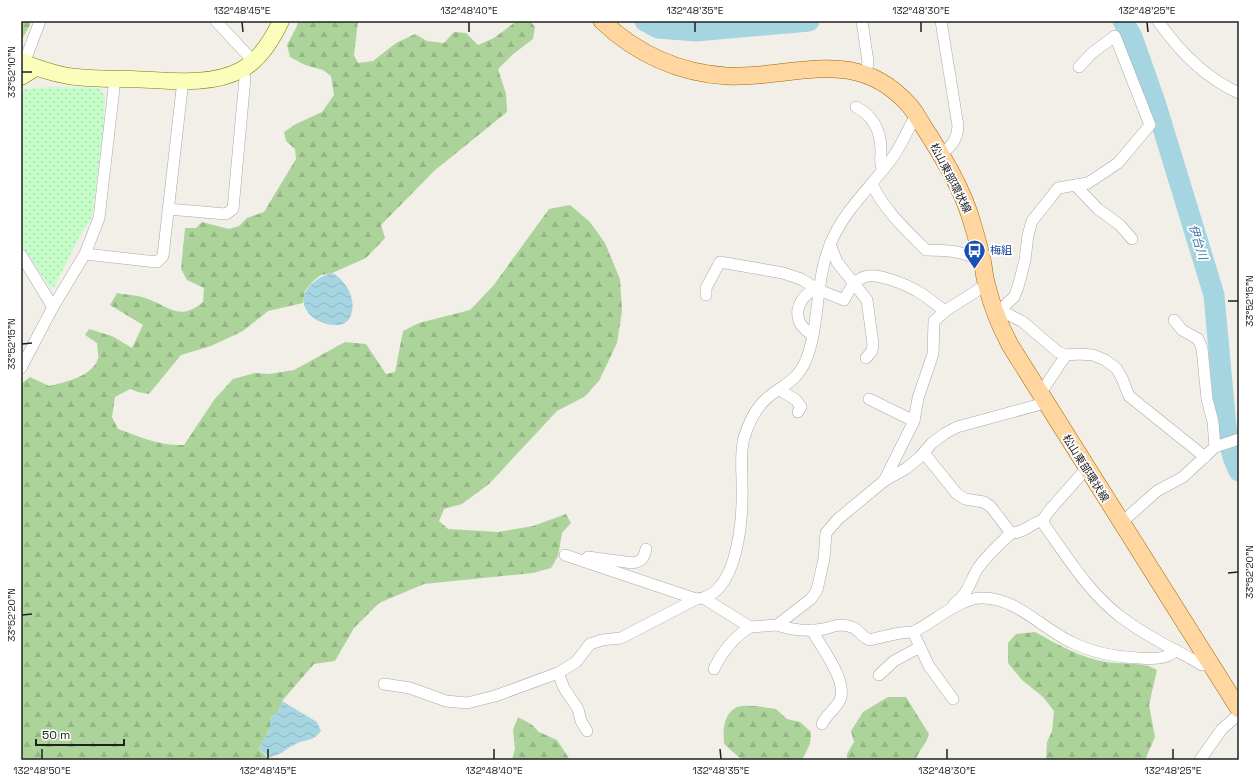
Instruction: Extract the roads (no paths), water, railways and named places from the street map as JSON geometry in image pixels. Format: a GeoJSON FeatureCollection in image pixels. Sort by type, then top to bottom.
{"type":"FeatureCollection","features":[{"type":"Feature","properties":{"kind":"main road","name":"松山東部環状線"},"geometry":{"type":"LineString","coordinates":[[602,21],[634,47],[650,57],[667,64],[704,74],[728,76],[833,68],[866,73],[894,90],[916,115],[941,154],[965,203],[982,261],[986,285],[998,311],[1010,345],[1086,469],[1239,709]]}},
{"type":"Feature","properties":{"kind":"street"},"geometry":{"type":"LineString","coordinates":[[40,21],[26,67],[69,76],[115,79],[183,80],[208,79],[247,66],[273,37],[281,21]]}},
{"type":"Feature","properties":{"kind":"street"},"geometry":{"type":"LineString","coordinates":[[168,209],[226,214],[234,209],[247,66],[216,21]]}},
{"type":"Feature","properties":{"kind":"street"},"geometry":{"type":"LineString","coordinates":[[862,21],[868,62],[866,73]]}},
{"type":"Feature","properties":{"kind":"street"},"geometry":{"type":"LineString","coordinates":[[1158,21],[1172,41],[1193,63],[1213,79],[1239,93]]}},
{"type":"Feature","properties":{"kind":"street"},"geometry":{"type":"LineString","coordinates":[[941,154],[951,146],[957,137],[958,126],[942,24]]}},
{"type":"Feature","properties":{"kind":"street"},"geometry":{"type":"LineString","coordinates":[[1080,67],[1092,53],[1115,36],[1150,125],[1118,163],[1088,183],[1058,188],[1032,221],[1028,235],[1025,260],[1018,287],[1014,297],[998,311],[1023,322],[1058,352],[1066,355],[1093,355],[1106,360],[1116,368],[1122,378],[1129,396],[1204,457]]}},
{"type":"Feature","properties":{"kind":"street"},"geometry":{"type":"LineString","coordinates":[[21,368],[85,254],[99,218],[115,79]]}},
{"type":"Feature","properties":{"kind":"street"},"geometry":{"type":"LineString","coordinates":[[85,254],[157,262],[164,256],[183,80]]}},
{"type":"Feature","properties":{"kind":"street"},"geometry":{"type":"LineString","coordinates":[[856,107],[870,116],[877,127],[881,144],[879,163],[883,170]]}},
{"type":"Feature","properties":{"kind":"street"},"geometry":{"type":"LineString","coordinates":[[384,684],[410,688],[446,701],[466,702],[495,696],[558,673],[576,662],[590,644],[602,640],[620,638],[700,599],[723,583],[732,565],[738,538],[742,503],[742,454],[746,434],[756,411],[766,399],[791,382],[799,372],[806,359],[812,335],[822,266],[830,244],[842,222],[893,156],[916,115]]}},
{"type":"Feature","properties":{"kind":"street"},"geometry":{"type":"LineString","coordinates":[[872,184],[878,198],[895,220],[926,250],[950,250],[964,253],[982,261]]}},
{"type":"Feature","properties":{"kind":"street"},"geometry":{"type":"LineString","coordinates":[[1075,185],[1098,209],[1120,226],[1132,239]]}},
{"type":"Feature","properties":{"kind":"street"},"geometry":{"type":"LineString","coordinates":[[830,244],[837,262],[867,300],[873,344],[872,351],[866,358]]}},
{"type":"Feature","properties":{"kind":"street"},"geometry":{"type":"LineString","coordinates":[[21,255],[54,307]]}},
{"type":"Feature","properties":{"kind":"street"},"geometry":{"type":"LineString","coordinates":[[706,295],[706,288],[720,262],[783,273],[802,279],[819,290],[844,300],[854,283],[862,277],[872,275],[880,276],[918,291],[945,311]]}},
{"type":"Feature","properties":{"kind":"street"},"geometry":{"type":"LineString","coordinates":[[884,481],[914,421],[918,398],[933,354],[934,321],[945,311],[986,285]]}},
{"type":"Feature","properties":{"kind":"street"},"geometry":{"type":"LineString","coordinates":[[812,335],[803,328],[798,320],[799,308],[804,296],[811,290],[819,290]]}},
{"type":"Feature","properties":{"kind":"street"},"geometry":{"type":"LineString","coordinates":[[1174,320],[1182,330],[1198,339],[1202,348],[1207,399],[1218,446]]}},
{"type":"Feature","properties":{"kind":"street"},"geometry":{"type":"LineString","coordinates":[[777,625],[811,598],[817,590],[824,559],[826,533],[838,519],[884,481],[907,468],[924,453],[932,443],[944,434],[957,427],[1043,399],[1066,355]]}},
{"type":"Feature","properties":{"kind":"street"},"geometry":{"type":"LineString","coordinates":[[780,390],[796,400],[801,407],[798,412]]}},
{"type":"Feature","properties":{"kind":"street"},"geometry":{"type":"LineString","coordinates":[[869,399],[914,421]]}},
{"type":"Feature","properties":{"kind":"street"},"geometry":{"type":"LineString","coordinates":[[1121,523],[1157,491],[1183,477],[1218,446],[1238,439]]}},
{"type":"Feature","properties":{"kind":"street"},"geometry":{"type":"LineString","coordinates":[[924,453],[957,494],[965,499],[984,502],[991,507],[1011,533],[1017,534],[1034,522],[1043,520],[1048,512],[1086,469]]}},
{"type":"Feature","properties":{"kind":"street"},"geometry":{"type":"LineString","coordinates":[[1043,520],[1045,526],[1078,574],[1097,596],[1121,617],[1197,662],[1202,664],[1211,664]]}},
{"type":"Feature","properties":{"kind":"street"},"geometry":{"type":"LineString","coordinates":[[947,613],[948,607],[967,592],[978,568],[1011,533]]}},
{"type":"Feature","properties":{"kind":"street"},"geometry":{"type":"LineString","coordinates":[[646,549],[644,557],[633,563],[570,556],[700,599],[750,627],[777,625],[791,629],[812,630],[840,625],[854,627],[860,631],[865,638],[870,640],[913,632],[972,600],[991,599],[1015,606],[1045,628],[1071,642],[1097,653],[1119,657],[1159,658],[1171,655],[1176,650]]}},
{"type":"Feature","properties":{"kind":"street"},"geometry":{"type":"LineString","coordinates":[[714,669],[719,658],[732,642],[750,627]]}},
{"type":"Feature","properties":{"kind":"street"},"geometry":{"type":"LineString","coordinates":[[812,630],[839,676],[842,690],[836,707],[825,717],[822,724]]}},
{"type":"Feature","properties":{"kind":"street"},"geometry":{"type":"LineString","coordinates":[[913,632],[929,666],[953,699]]}},
{"type":"Feature","properties":{"kind":"street"},"geometry":{"type":"LineString","coordinates":[[878,675],[894,661],[920,647]]}},
{"type":"Feature","properties":{"kind":"street"},"geometry":{"type":"LineString","coordinates":[[558,673],[564,688],[578,709],[581,721],[587,731]]}},
{"type":"Feature","properties":{"kind":"street"},"geometry":{"type":"LineString","coordinates":[[1200,760],[1222,729],[1239,714]]}},
{"type":"Feature","properties":{"kind":"water"},"geometry":{"type":"Polygon","coordinates":[[[332,273],[337,276],[347,287],[352,300],[352,313],[346,323],[341,325],[323,323],[317,320],[309,314],[305,307],[304,300],[308,288],[319,278],[332,273]]]}},
{"type":"Feature","properties":{"kind":"water"},"geometry":{"type":"Polygon","coordinates":[[[282,701],[317,722],[321,731],[311,739],[298,743],[274,756],[269,757],[259,749],[270,728],[270,719],[279,711],[282,701]]]}},
{"type":"Feature","properties":{"kind":"waterway","name":"伊台川"},"geometry":{"type":"LineString","coordinates":[[645,21],[658,28],[696,31],[809,21]]}},
{"type":"Feature","properties":{"kind":"waterway","name":"伊台川"},"geometry":{"type":"LineString","coordinates":[[1123,21],[1132,37],[1155,102],[1214,295],[1226,427],[1233,457],[1239,471]]}},
{"type":"Feature","properties":{"kind":"place","name":"梅組"},"geometry":{"type":"Point","coordinates":[975,270]}}]}
